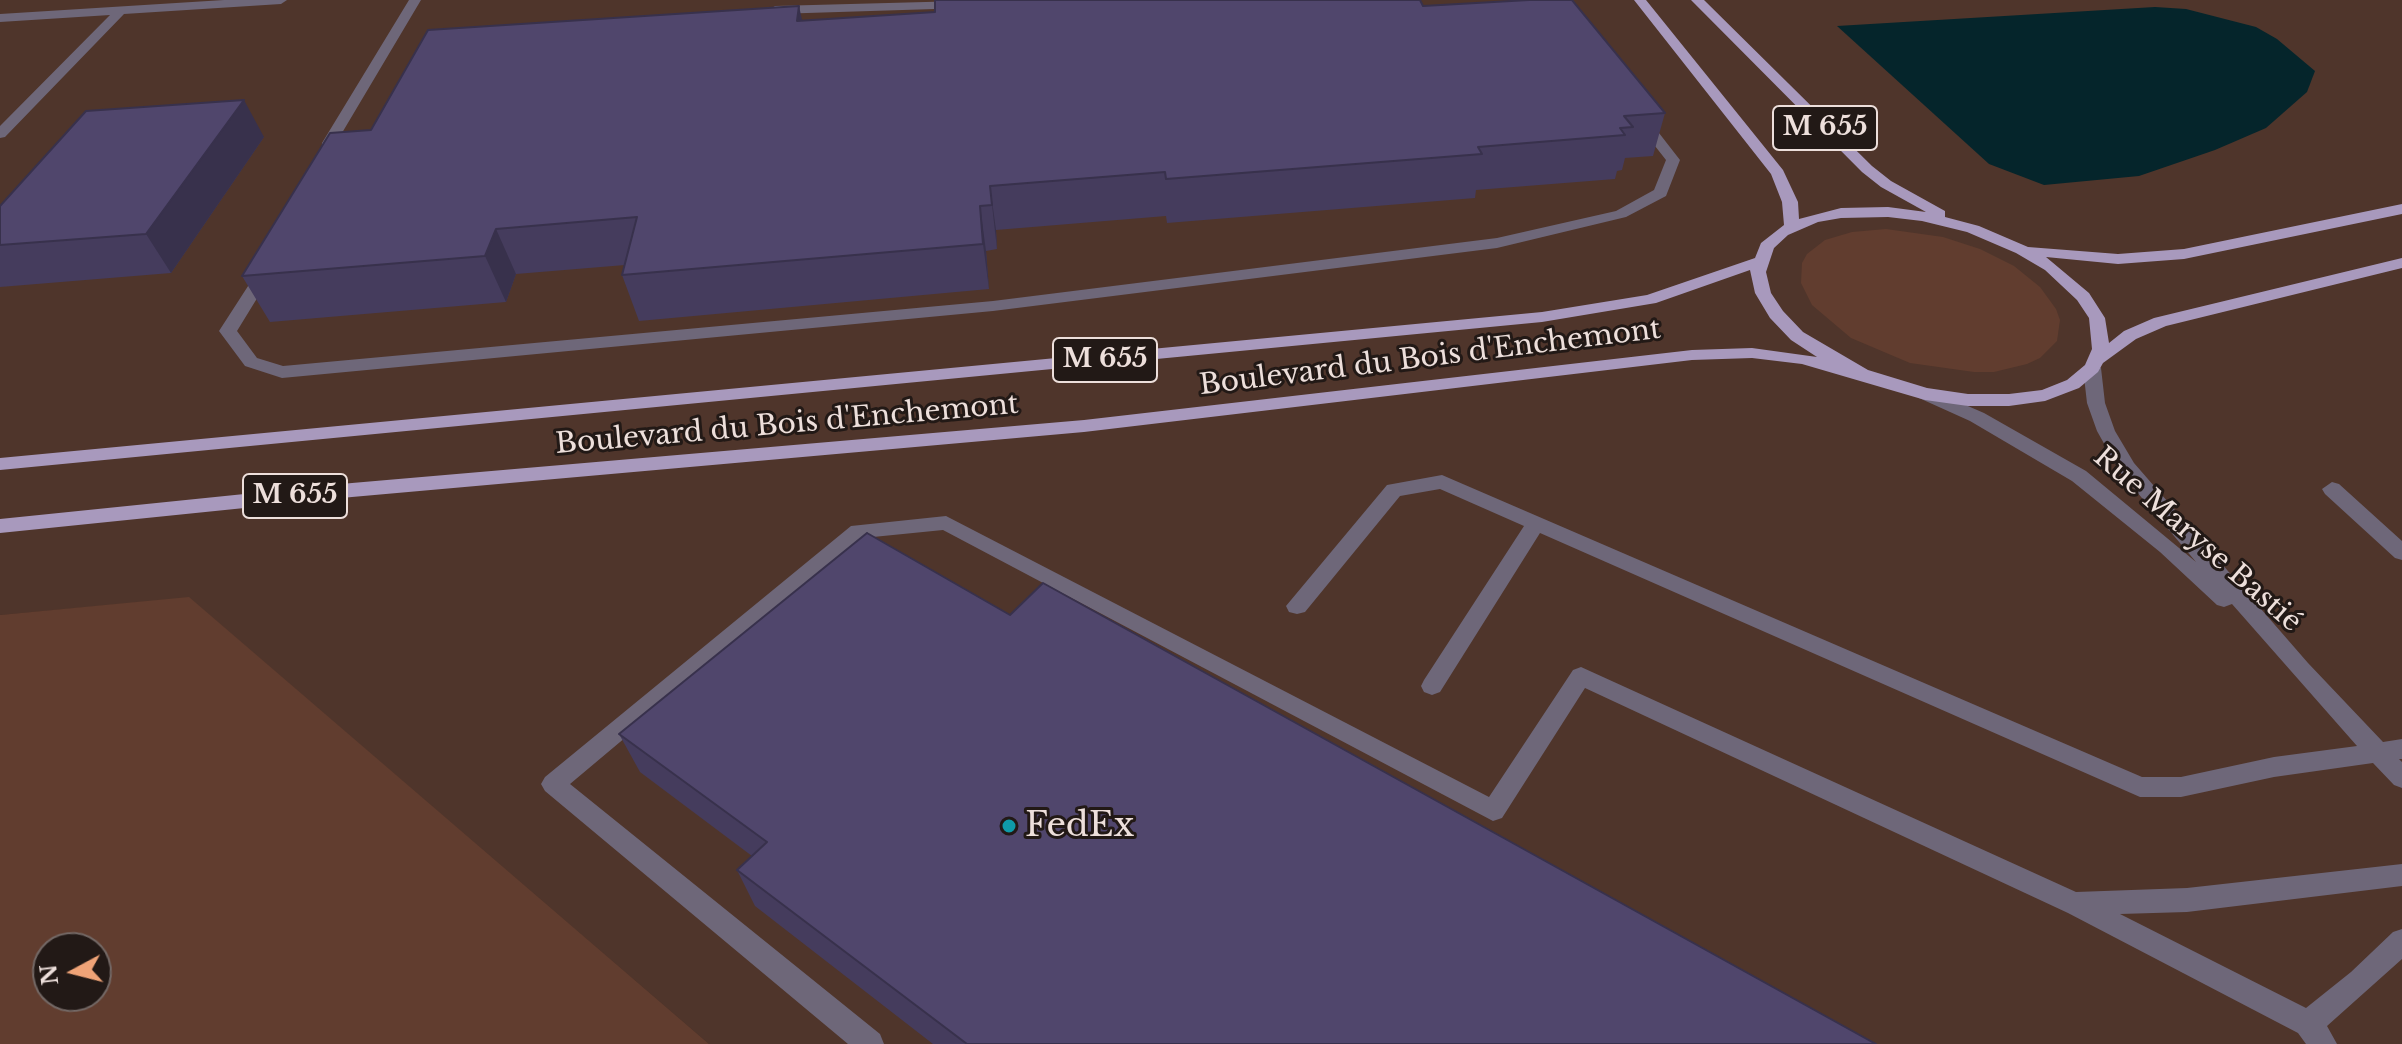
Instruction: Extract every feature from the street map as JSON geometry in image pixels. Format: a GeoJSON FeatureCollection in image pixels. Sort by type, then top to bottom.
{"type":"FeatureCollection","features":[{"type":"Feature","properties":{"kind":"main road","name":"M 655"},"geometry":{"type":"LineString","coordinates":[[1640,0],[1778,173],[1790,202],[1792,226]]}},
{"type":"Feature","properties":{"kind":"main road","name":"M 655"},"geometry":{"type":"LineString","coordinates":[[1697,0],[1876,176],[1920,204],[1973,229]]}},
{"type":"Feature","properties":{"kind":"main road"},"geometry":{"type":"LineString","coordinates":[[2022,250],[2085,258],[2145,259],[2224,248],[2402,209]]}},
{"type":"Feature","properties":{"kind":"main road"},"geometry":{"type":"LineString","coordinates":[[2095,364],[2101,349],[2100,329],[2091,307],[2063,277],[2022,250],[1973,229],[1922,216],[1872,212],[1827,215],[1792,226],[1767,246],[1759,262],[1763,293],[1785,325],[1827,356],[1862,374],[1925,394],[1968,400],[2027,398],[2060,390],[2095,364],[2130,335],[2160,322],[2402,263]]}},
{"type":"Feature","properties":{"kind":"main road","name":"Boulevard du Bois d'Enchemont"},"geometry":{"type":"LineString","coordinates":[[0,464],[1542,317],[1657,297],[1759,262]]}},
{"type":"Feature","properties":{"kind":"main road","name":"Boulevard du Bois d'Enchemont"},"geometry":{"type":"LineString","coordinates":[[0,526],[352,490],[1084,426],[1692,355],[1752,353],[1802,359],[1862,374]]}},
{"type":"Feature","properties":{"kind":"street"},"geometry":{"type":"LineString","coordinates":[[0,18],[125,5],[281,0]]}},
{"type":"Feature","properties":{"kind":"street"},"geometry":{"type":"LineString","coordinates":[[323,170],[329,143],[415,0]]}},
{"type":"Feature","properties":{"kind":"street"},"geometry":{"type":"LineString","coordinates":[[759,10],[979,4]]}},
{"type":"Feature","properties":{"kind":"street"},"geometry":{"type":"LineString","coordinates":[[0,134],[125,5]]}},
{"type":"Feature","properties":{"kind":"street"},"geometry":{"type":"LineString","coordinates":[[278,250],[228,331],[251,362],[282,372],[993,306],[1497,243],[1621,214],[1661,193],[1673,160],[1625,99]]}},
{"type":"Feature","properties":{"kind":"street","name":"Rue Maryse Bastié"},"geometry":{"type":"LineString","coordinates":[[2095,364],[2096,403],[2106,431],[2127,467],[2300,669],[2402,778]]}},
{"type":"Feature","properties":{"kind":"street","name":"Rue Maryse Bastié"},"geometry":{"type":"LineString","coordinates":[[1925,394],[2015,437],[2079,476],[2167,547],[2300,669]]}},
{"type":"Feature","properties":{"kind":"street"},"geometry":{"type":"LineString","coordinates":[[1297,606],[1394,490],[1442,482],[2140,787],[2181,787],[2274,767],[2402,749]]}},
{"type":"Feature","properties":{"kind":"street"},"geometry":{"type":"LineString","coordinates":[[2332,489],[2402,553]]}},
{"type":"Feature","properties":{"kind":"street"},"geometry":{"type":"LineString","coordinates":[[870,1044],[553,784],[858,531],[946,523],[1493,811],[1581,676],[2075,904],[2315,1034],[2361,981],[2402,941]]}},
{"type":"Feature","properties":{"kind":"street"},"geometry":{"type":"LineString","coordinates":[[1432,686],[1536,524]]}},
{"type":"Feature","properties":{"kind":"street"},"geometry":{"type":"LineString","coordinates":[[2075,904],[2187,900],[2402,875]]}},
{"type":"Feature","properties":{"kind":"shaded area"},"geometry":{"type":"Polygon","coordinates":[[[0,0],[2402,0],[2402,1044],[709,1044],[189,598],[0,615],[0,0]]]}},
{"type":"Feature","properties":{"kind":"shaded area"},"geometry":{"type":"Polygon","coordinates":[[[1886,229],[1943,237],[1980,249],[2014,266],[2040,287],[2056,309],[2060,320],[2057,341],[2040,358],[2027,364],[1994,372],[1974,372],[1910,363],[1851,338],[1812,305],[1801,283],[1802,263],[1807,254],[1825,240],[1852,232],[1886,229]]]}},
{"type":"Feature","properties":{"kind":"shaded area"},"geometry":{"type":"Polygon","coordinates":[[[189,597],[709,1044],[0,1044],[0,615],[189,597]]]}},
{"type":"Feature","properties":{"kind":"water"},"geometry":{"type":"Polygon","coordinates":[[[2155,7],[2186,9],[2256,27],[2277,39],[2315,71],[2307,92],[2266,128],[2215,150],[2139,176],[2044,185],[1989,164],[1837,26],[2155,7]]]}},
{"type":"Feature","properties":{"kind":"building"},"geometry":{"type":"Polygon","coordinates":[[[935,0],[1420,0],[1423,6],[1572,0],[1665,113],[1624,116],[1633,127],[1620,128],[1625,135],[1478,147],[1482,154],[1166,179],[1165,172],[990,186],[992,205],[980,206],[983,244],[622,275],[637,217],[496,229],[485,256],[242,276],[330,133],[371,130],[428,30],[799,6],[797,21],[935,12],[935,0]]]}},
{"type":"Feature","properties":{"kind":"building"},"geometry":{"type":"Polygon","coordinates":[[[244,100],[146,234],[0,245],[0,206],[86,111],[244,100]]]}},
{"type":"Feature","properties":{"kind":"building","name":"FedEx"},"geometry":{"type":"Polygon","coordinates":[[[867,533],[1010,615],[1043,583],[1876,1044],[967,1044],[737,870],[767,842],[619,734],[867,533]]]}},
{"type":"Feature","properties":{"kind":"place","name":"FedEx"},"geometry":{"type":"Point","coordinates":[1009,826]}}]}
